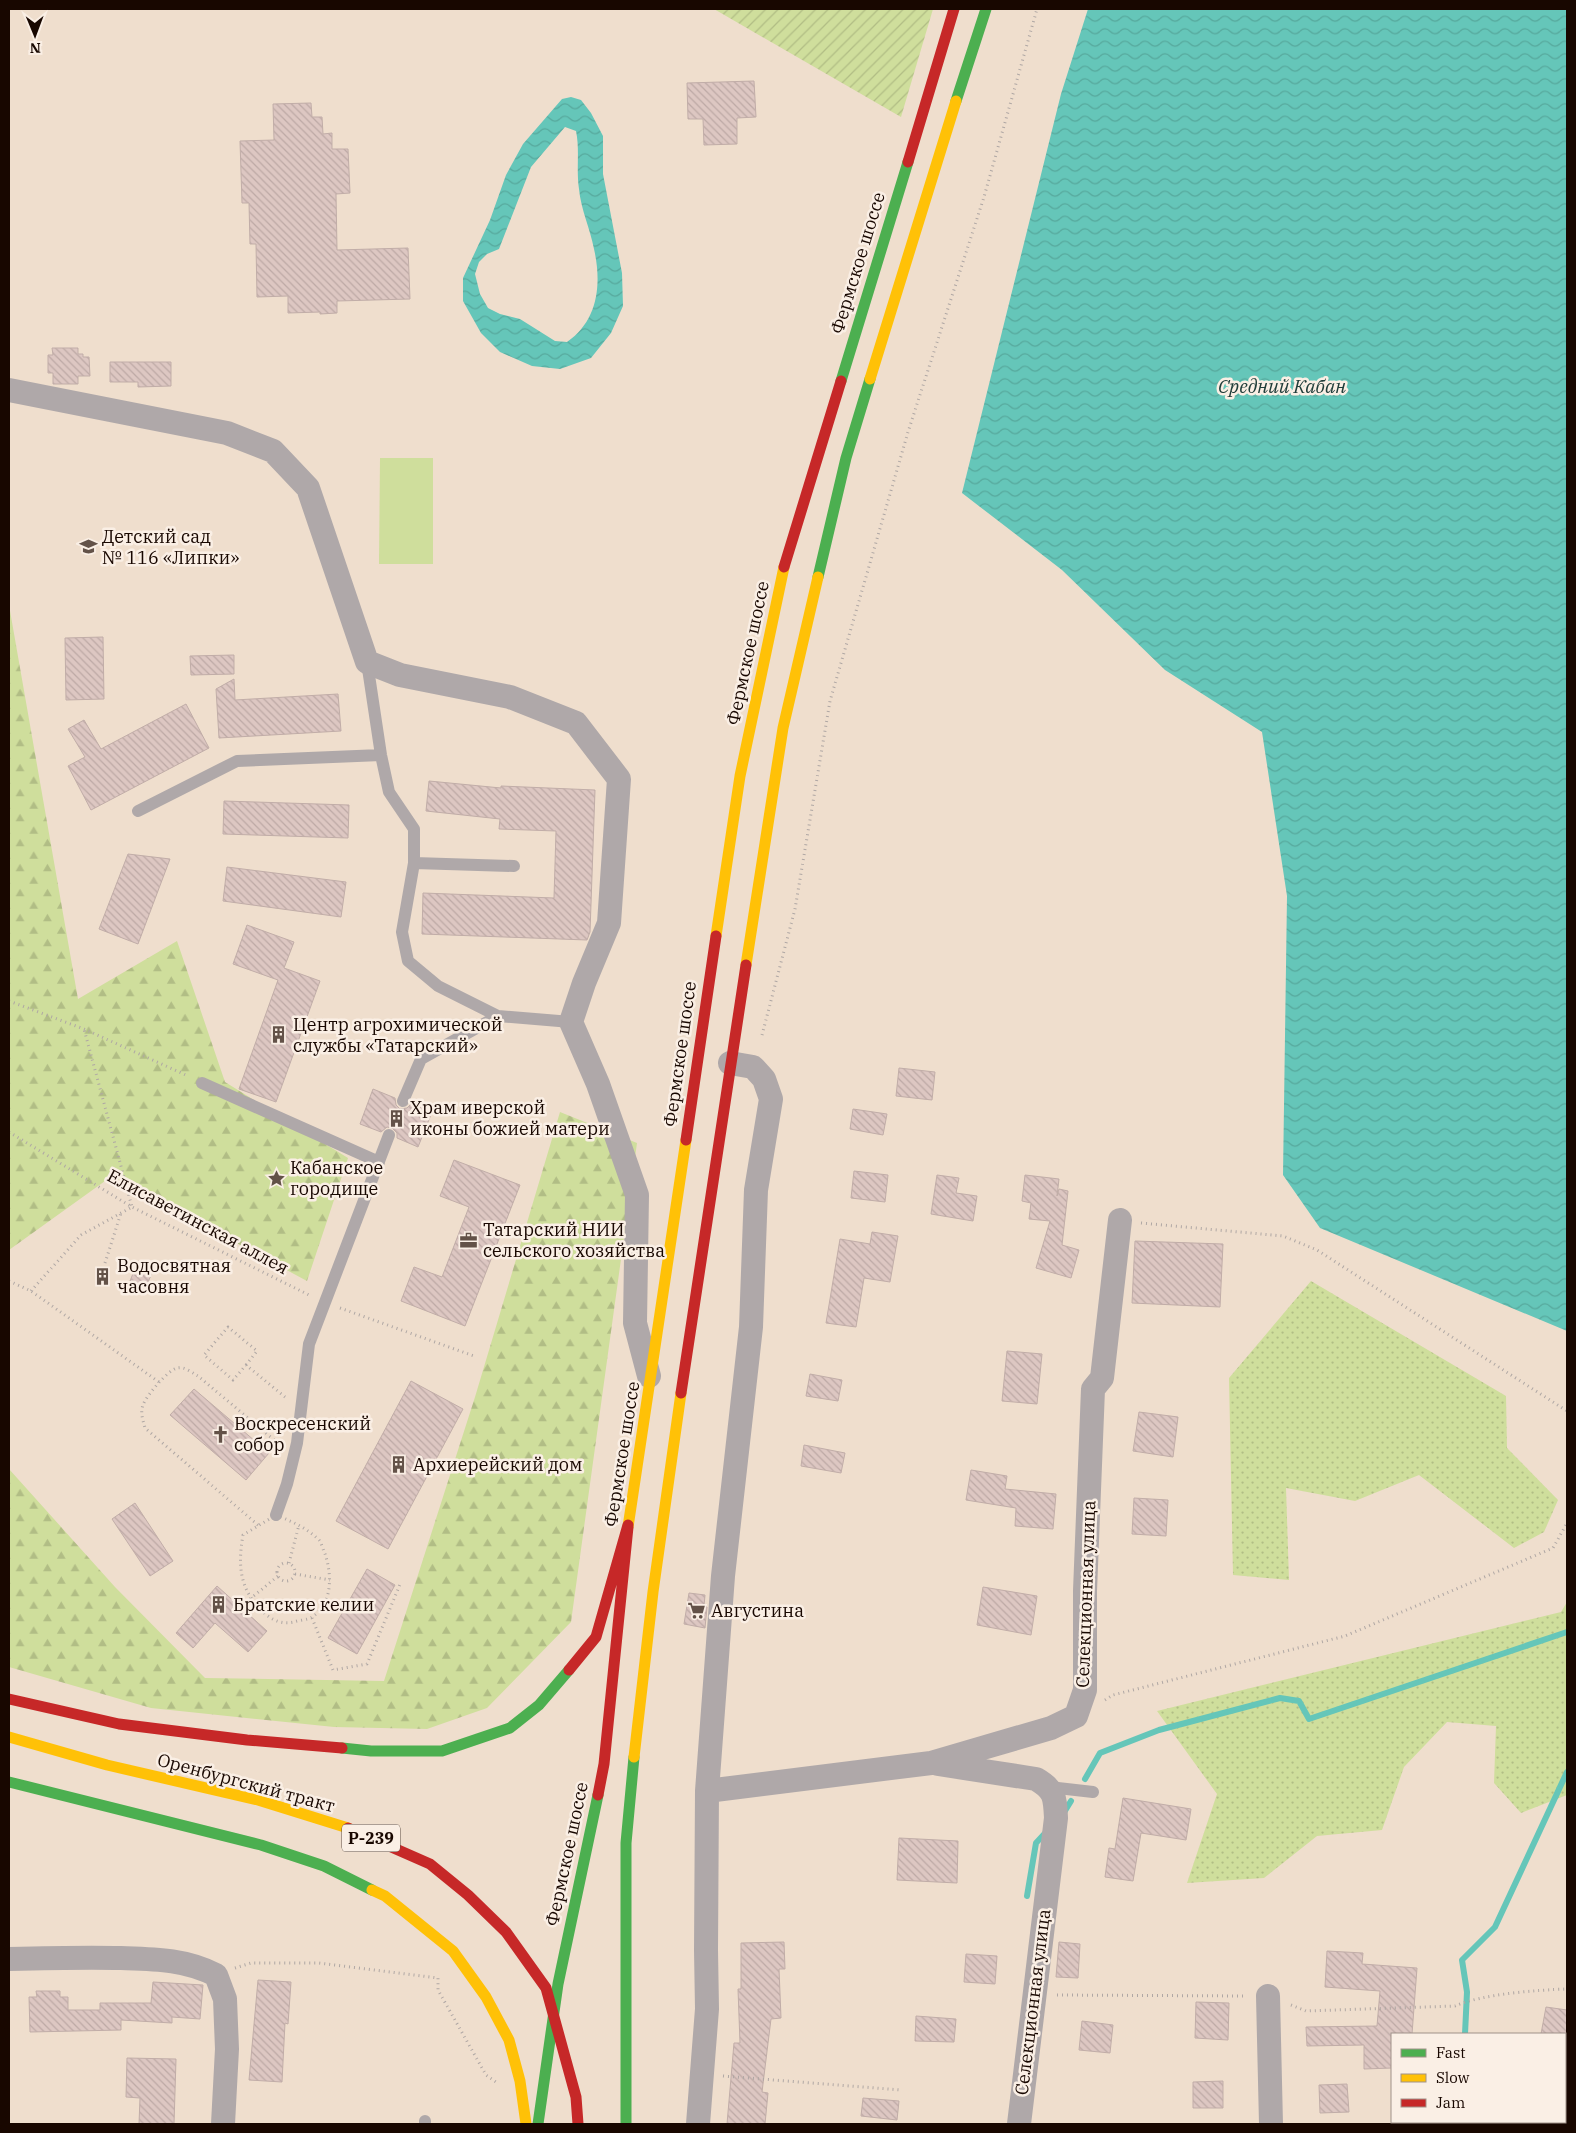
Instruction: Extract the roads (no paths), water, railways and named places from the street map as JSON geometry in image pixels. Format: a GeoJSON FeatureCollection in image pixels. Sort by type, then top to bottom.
{"type":"FeatureCollection","features":[{"type":"Feature","properties":{"kind":"main road","name":"Фермское шоссе"},"geometry":{"type":"LineString","coordinates":[[538,2124],[558,1984],[604,1764],[628,1525],[651,1381],[708,979],[740,776],[780,584],[954,9]]}},
{"type":"Feature","properties":{"kind":"main road"},"geometry":{"type":"LineString","coordinates":[[626,2124],[626,1843],[634,1752],[653,1592],[742,1065],[783,728],[846,458],[925,196],[986,9]]}},
{"type":"Feature","properties":{"kind":"main road","name":"Оренбургский тракт"},"geometry":{"type":"LineString","coordinates":[[9,1699],[118,1724],[247,1740],[370,1752],[442,1751],[510,1728],[539,1706],[596,1637],[628,1525]]}},
{"type":"Feature","properties":{"kind":"main road","name":"Оренбургский тракт"},"geometry":{"type":"LineString","coordinates":[[9,1737],[108,1765],[258,1800],[352,1830],[430,1864],[468,1895],[506,1932],[546,1988],[576,2097],[578,2124]]}},
{"type":"Feature","properties":{"kind":"main road","name":"Р-239"},"geometry":{"type":"LineString","coordinates":[[9,1782],[261,1844],[324,1866],[385,1896],[453,1951],[486,1997],[510,2040],[520,2081],[526,2124]]}},
{"type":"Feature","properties":{"kind":"street"},"geometry":{"type":"LineString","coordinates":[[9,390],[227,433],[273,451],[308,488],[367,662],[400,675],[510,697],[576,723],[619,779],[609,923],[584,983],[571,1022],[598,1084],[637,1195],[635,1323],[651,1381]]}},
{"type":"Feature","properties":{"kind":"street"},"geometry":{"type":"LineString","coordinates":[[698,2124],[707,2009],[707,1791],[723,1576],[751,1326],[756,1190],[771,1099],[764,1079],[742,1065]]}},
{"type":"Feature","properties":{"kind":"street","name":"Селекционная улица"},"geometry":{"type":"LineString","coordinates":[[931,1762],[1051,1728],[1076,1716],[1085,1690],[1085,1591],[1093,1390],[1102,1378],[1120,1220]]}},
{"type":"Feature","properties":{"kind":"street"},"geometry":{"type":"LineString","coordinates":[[707,1791],[931,1762],[1036,1780],[1049,1787]]}},
{"type":"Feature","properties":{"kind":"street","name":"Селекционная улица"},"geometry":{"type":"LineString","coordinates":[[1019,2124],[1056,1818],[1055,1800],[1049,1787]]}},
{"type":"Feature","properties":{"kind":"street"},"geometry":{"type":"LineString","coordinates":[[9,1959],[76,1956],[164,1959],[200,1966],[216,1975],[225,1999],[227,2041],[224,2124]]}},
{"type":"Feature","properties":{"kind":"street"},"geometry":{"type":"LineString","coordinates":[[1268,1996],[1271,2124]]}},
{"type":"Feature","properties":{"kind":"lane"},"geometry":{"type":"LineString","coordinates":[[367,662],[381,755],[389,792],[414,829],[414,862],[402,932],[408,961],[438,986],[498,1016],[571,1022]]}},
{"type":"Feature","properties":{"kind":"lane"},"geometry":{"type":"LineString","coordinates":[[138,811],[237,761],[381,755]]}},
{"type":"Feature","properties":{"kind":"lane"},"geometry":{"type":"LineString","coordinates":[[414,862],[514,866]]}},
{"type":"Feature","properties":{"kind":"lane"},"geometry":{"type":"LineString","coordinates":[[403,1101],[421,1059],[498,1016]]}},
{"type":"Feature","properties":{"kind":"lane"},"geometry":{"type":"LineString","coordinates":[[202,1083],[379,1162]]}},
{"type":"Feature","properties":{"kind":"lane"},"geometry":{"type":"LineString","coordinates":[[276,1515],[287,1484],[297,1443],[309,1344],[389,1135]]}},
{"type":"Feature","properties":{"kind":"lane"},"geometry":{"type":"LineString","coordinates":[[1049,1787],[1093,1792]]}},
{"type":"Feature","properties":{"kind":"water","name":"Средний Кабан"},"geometry":{"type":"Polygon","coordinates":[[[1088,9],[1567,9],[1567,1331],[1320,1228],[1283,1175],[1287,896],[1262,732],[1165,670],[1062,570],[962,493],[1061,94],[1088,9]]]}},
{"type":"Feature","properties":{"kind":"water"},"geometry":{"type":"Polygon","coordinates":[[[571,97],[581,100],[591,113],[603,136],[603,174],[622,273],[623,306],[611,333],[591,358],[560,369],[532,366],[500,352],[481,333],[463,301],[463,278],[490,220],[506,175],[523,144],[562,99],[571,97]],[[565,127],[531,167],[499,249],[487,254],[479,262],[475,274],[480,294],[488,308],[500,314],[520,319],[555,341],[567,342],[585,324],[591,313],[595,301],[598,275],[594,249],[579,189],[576,131],[565,127]]]}},
{"type":"Feature","properties":{"kind":"waterway"},"geometry":{"type":"LineString","coordinates":[[1085,1779],[1100,1753],[1159,1730],[1280,1698],[1299,1701],[1309,1719],[1567,1632]]}},
{"type":"Feature","properties":{"kind":"waterway"},"geometry":{"type":"LineString","coordinates":[[1465,2033],[1467,1992],[1462,1960],[1495,1927],[1567,1772]]}},
{"type":"Feature","properties":{"kind":"waterway"},"geometry":{"type":"LineString","coordinates":[[1063,1814],[1071,1801]]}},
{"type":"Feature","properties":{"kind":"waterway"},"geometry":{"type":"LineString","coordinates":[[1027,1896],[1036,1843],[1048,1830]]}},
{"type":"Feature","properties":{"kind":"place","name":"Детский сад № 116 «Липки»"},"geometry":{"type":"Point","coordinates":[88,547]}},
{"type":"Feature","properties":{"kind":"place","name":"Центр агрохимической службы «Татарский»"},"geometry":{"type":"Point","coordinates":[279,1035]}},
{"type":"Feature","properties":{"kind":"place","name":"Храм иверской иконы божией матери"},"geometry":{"type":"Point","coordinates":[396,1118]}},
{"type":"Feature","properties":{"kind":"place","name":"Кабанское городище"},"geometry":{"type":"Point","coordinates":[276,1178]}},
{"type":"Feature","properties":{"kind":"place","name":"Татарский НИИ сельского хозяйства"},"geometry":{"type":"Point","coordinates":[469,1240]}},
{"type":"Feature","properties":{"kind":"place","name":"Водосвятная часовня"},"geometry":{"type":"Point","coordinates":[103,1276]}},
{"type":"Feature","properties":{"kind":"place","name":"Воскресенский собор"},"geometry":{"type":"Point","coordinates":[220,1434]}},
{"type":"Feature","properties":{"kind":"place","name":"Архиерейский дом"},"geometry":{"type":"Point","coordinates":[399,1465]}},
{"type":"Feature","properties":{"kind":"place","name":"Братские келии"},"geometry":{"type":"Point","coordinates":[219,1605]}},
{"type":"Feature","properties":{"kind":"place","name":"Августина"},"geometry":{"type":"Point","coordinates":[697,1611]}}]}
